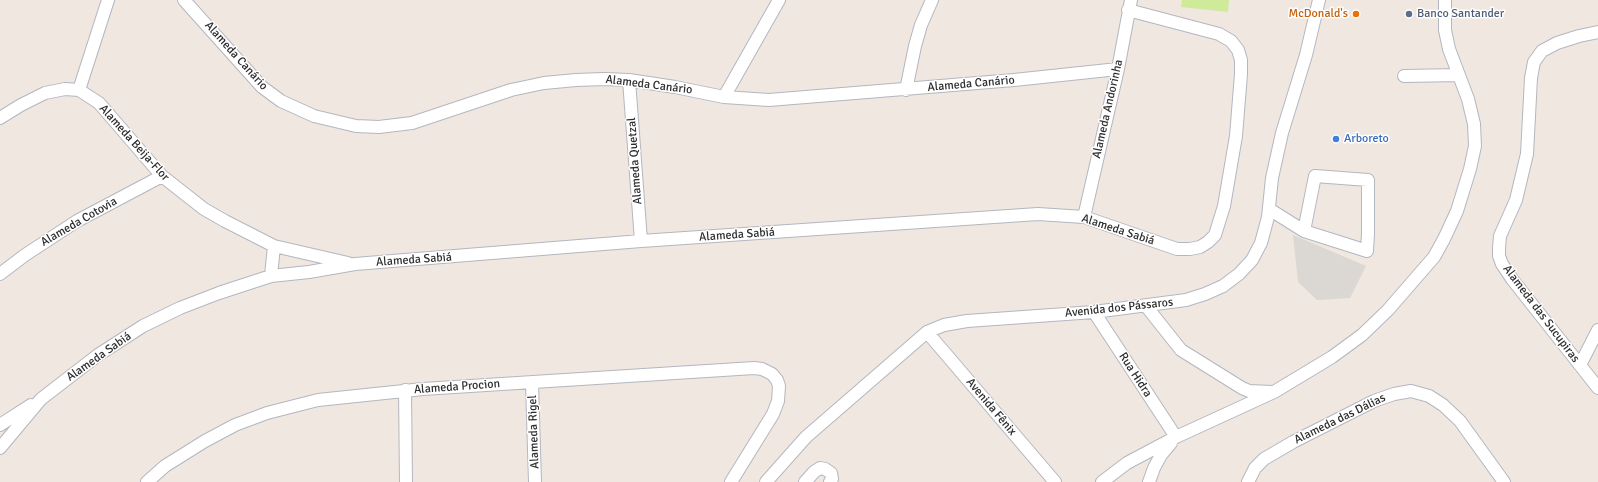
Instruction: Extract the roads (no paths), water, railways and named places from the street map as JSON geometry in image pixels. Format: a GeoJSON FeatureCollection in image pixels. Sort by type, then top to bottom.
{"type":"FeatureCollection","features":[{"type":"Feature","properties":{"kind":"street"},"geometry":{"type":"LineString","coordinates":[[0,118],[44,93],[65,89],[79,90],[108,0]]}},
{"type":"Feature","properties":{"kind":"street","name":"Alameda Canário"},"geometry":{"type":"LineString","coordinates":[[184,0],[262,87],[281,102],[314,116],[356,126],[379,127],[412,123],[511,90],[544,83],[604,78],[675,87],[724,97],[769,100],[906,90],[1118,69]]}},
{"type":"Feature","properties":{"kind":"street"},"geometry":{"type":"LineString","coordinates":[[724,97],[779,0]]}},
{"type":"Feature","properties":{"kind":"street"},"geometry":{"type":"LineString","coordinates":[[906,90],[921,25],[932,0]]}},
{"type":"Feature","properties":{"kind":"street","name":"Avenida dos Pássaros"},"geometry":{"type":"LineString","coordinates":[[768,481],[806,437],[927,332],[944,325],[967,321],[1094,312],[1186,300],[1223,286],[1239,274],[1252,260],[1261,243],[1269,209],[1272,178],[1282,133],[1306,55],[1319,0]]}},
{"type":"Feature","properties":{"kind":"street"},"geometry":{"type":"LineString","coordinates":[[1102,482],[1127,463],[1176,438],[1274,392],[1332,357],[1362,334],[1388,310],[1423,271],[1444,240],[1457,211],[1470,169],[1475,146],[1474,124],[1468,99],[1449,49],[1445,30],[1444,0]]}},
{"type":"Feature","properties":{"kind":"street","name":"Alameda Andorinha"},"geometry":{"type":"LineString","coordinates":[[1084,217],[1118,69],[1129,5]]}},
{"type":"Feature","properties":{"kind":"street","name":"Alameda Sabiá"},"geometry":{"type":"LineString","coordinates":[[0,448],[41,399],[98,355],[143,326],[180,308],[219,293],[271,276],[309,272],[355,264],[641,241],[1038,214],[1084,217],[1177,249],[1200,247],[1215,235],[1224,206],[1236,136],[1241,60],[1238,50],[1231,41],[1219,34],[1129,5]]}},
{"type":"Feature","properties":{"kind":"street","name":"Alameda das Sucupiras"},"geometry":{"type":"LineString","coordinates":[[1598,32],[1557,43],[1542,50],[1534,62],[1531,78],[1526,154],[1522,179],[1516,200],[1500,236],[1499,256],[1502,264],[1512,279],[1598,388]]}},
{"type":"Feature","properties":{"kind":"street"},"geometry":{"type":"LineString","coordinates":[[1404,76],[1459,75]]}},
{"type":"Feature","properties":{"kind":"street","name":"Alameda Quetzal"},"geometry":{"type":"LineString","coordinates":[[629,80],[641,241]]}},
{"type":"Feature","properties":{"kind":"street","name":"Alameda Beija-Flor"},"geometry":{"type":"LineString","coordinates":[[79,90],[98,103],[162,176],[211,213],[274,246],[355,264]]}},
{"type":"Feature","properties":{"kind":"street","name":"Alameda Cotovia"},"geometry":{"type":"LineString","coordinates":[[0,274],[25,255],[77,221],[162,176]]}},
{"type":"Feature","properties":{"kind":"street"},"geometry":{"type":"LineString","coordinates":[[1269,209],[1304,231],[1366,251],[1368,234],[1368,180],[1315,176],[1304,231]]}},
{"type":"Feature","properties":{"kind":"street"},"geometry":{"type":"LineString","coordinates":[[271,276],[274,246]]}},
{"type":"Feature","properties":{"kind":"street"},"geometry":{"type":"LineString","coordinates":[[1146,306],[1181,350],[1242,388],[1255,392],[1274,392]]}},
{"type":"Feature","properties":{"kind":"street","name":"Rua Hidra"},"geometry":{"type":"LineString","coordinates":[[1094,312],[1176,438]]}},
{"type":"Feature","properties":{"kind":"street"},"geometry":{"type":"LineString","coordinates":[[1580,365],[1598,330]]}},
{"type":"Feature","properties":{"kind":"street","name":"Avenida Fênix"},"geometry":{"type":"LineString","coordinates":[[927,332],[1055,482]]}},
{"type":"Feature","properties":{"kind":"street","name":"Alameda Procion"},"geometry":{"type":"LineString","coordinates":[[148,482],[166,466],[204,441],[235,425],[267,413],[318,400],[405,390],[754,368],[762,369],[772,374],[779,386],[778,402],[773,414],[731,482]]}},
{"type":"Feature","properties":{"kind":"street","name":"Alameda Rigel"},"geometry":{"type":"LineString","coordinates":[[532,383],[535,482]]}},
{"type":"Feature","properties":{"kind":"street"},"geometry":{"type":"LineString","coordinates":[[405,390],[406,482]]}},
{"type":"Feature","properties":{"kind":"street","name":"Alameda das Dálias"},"geometry":{"type":"LineString","coordinates":[[1248,482],[1255,468],[1264,459],[1293,442],[1374,400],[1411,391],[1429,396],[1444,405],[1460,421],[1504,482]]}},
{"type":"Feature","properties":{"kind":"street"},"geometry":{"type":"LineString","coordinates":[[0,425],[41,399]]}},
{"type":"Feature","properties":{"kind":"street"},"geometry":{"type":"LineString","coordinates":[[1150,482],[1154,468],[1161,455],[1176,438]]}},
{"type":"Feature","properties":{"kind":"street"},"geometry":{"type":"LineString","coordinates":[[805,482],[820,468],[831,472],[832,479],[830,482]]}},
{"type":"Feature","properties":{"kind":"place","name":"McDonald's"},"geometry":{"type":"Point","coordinates":[1356,14]}},
{"type":"Feature","properties":{"kind":"place","name":"Banco Santander"},"geometry":{"type":"Point","coordinates":[1409,14]}},
{"type":"Feature","properties":{"kind":"place","name":"Arboreto"},"geometry":{"type":"Point","coordinates":[1336,139]}}]}
